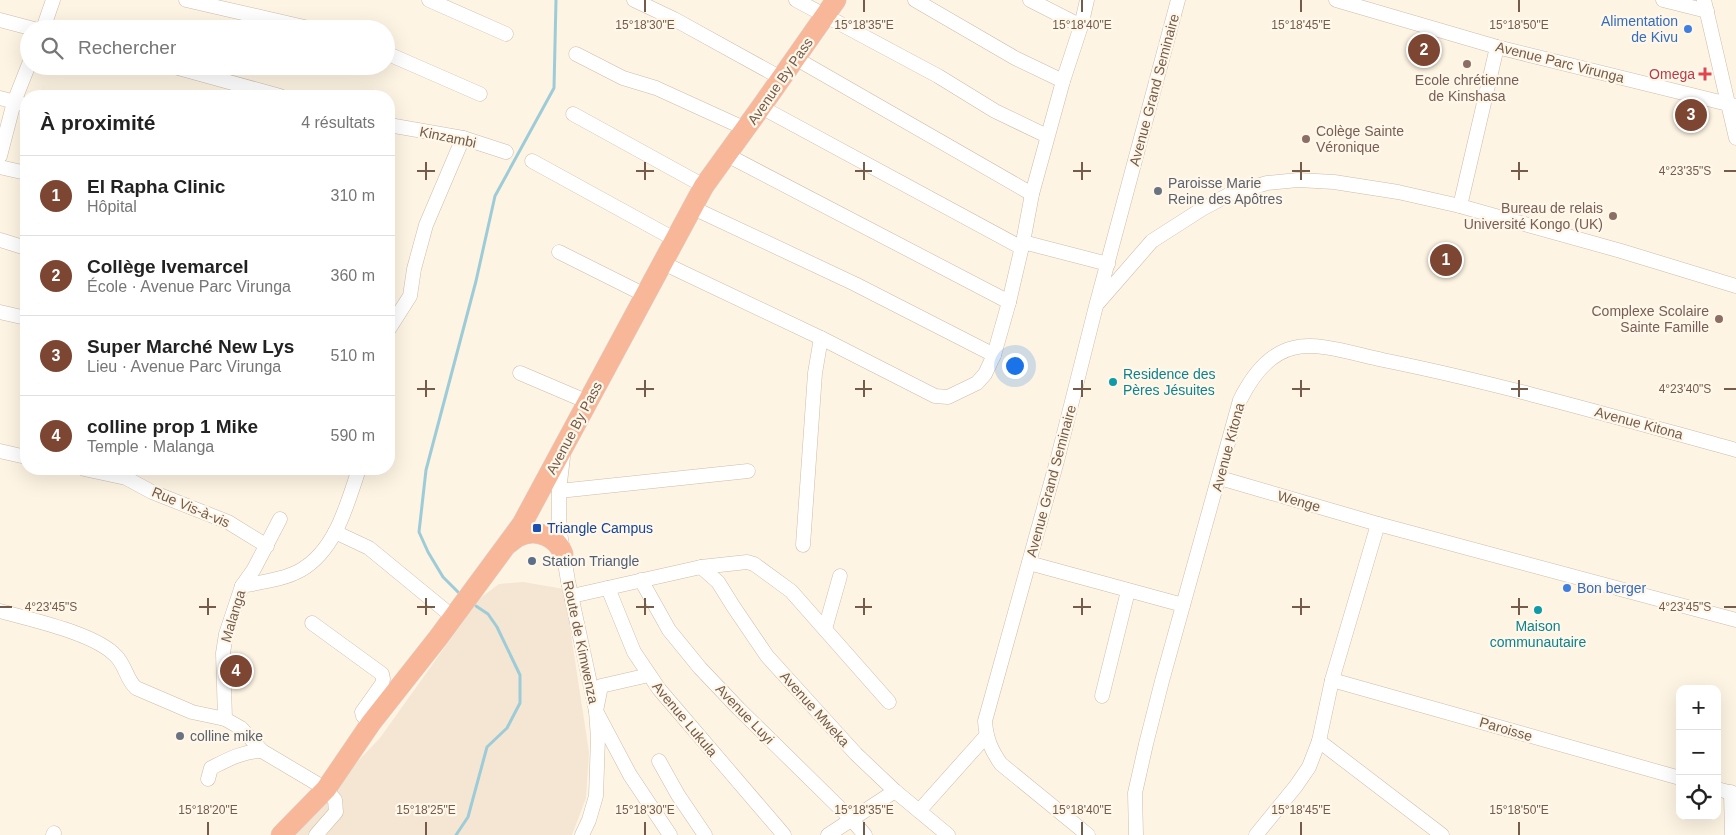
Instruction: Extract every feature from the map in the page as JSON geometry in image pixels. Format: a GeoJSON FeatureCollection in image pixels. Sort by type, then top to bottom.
{"type":"FeatureCollection","features":[{"type":"Feature","properties":{"kind":"highway","name":"Avenue By Pass"},"geometry":{"type":"LineString","coordinates":[[281,835],[326,789],[371,724],[522,524],[704,186],[725,154],[762,107],[831,7]]}},
{"type":"Feature","properties":{"kind":"highway"},"geometry":{"type":"LineString","coordinates":[[505,546],[520,535],[534,533],[553,538],[560,545],[563,554]]}},
{"type":"Feature","properties":{"kind":"street"},"geometry":{"type":"LineString","coordinates":[[46,20],[53,0]]}},
{"type":"Feature","properties":{"kind":"street"},"geometry":{"type":"LineString","coordinates":[[186,0],[274,20]]}},
{"type":"Feature","properties":{"kind":"street"},"geometry":{"type":"LineString","coordinates":[[429,0],[506,34]]}},
{"type":"Feature","properties":{"kind":"street"},"geometry":{"type":"LineString","coordinates":[[634,0],[674,19],[781,78]]}},
{"type":"Feature","properties":{"kind":"street"},"geometry":{"type":"LineString","coordinates":[[796,0],[831,7],[995,111],[1047,136]]}},
{"type":"Feature","properties":{"kind":"street"},"geometry":{"type":"LineString","coordinates":[[915,0],[1015,58],[1063,81]]}},
{"type":"Feature","properties":{"kind":"street"},"geometry":{"type":"LineString","coordinates":[[1030,0],[1081,26]]}},
{"type":"Feature","properties":{"kind":"street"},"geometry":{"type":"LineString","coordinates":[[663,263],[821,338],[935,396],[948,397],[977,383],[985,374],[994,355],[1023,245],[1032,194],[1047,136],[1081,26],[1087,0]]}},
{"type":"Feature","properties":{"kind":"street","name":"Avenue Grand Seminaire"},"geometry":{"type":"LineString","coordinates":[[986,736],[985,721],[1057,461],[1096,306],[1178,0]]}},
{"type":"Feature","properties":{"kind":"street","name":"Avenue Parc Virunga"},"geometry":{"type":"LineString","coordinates":[[1336,0],[1497,47],[1732,104]]}},
{"type":"Feature","properties":{"kind":"street"},"geometry":{"type":"LineString","coordinates":[[1663,0],[1705,6],[1732,104],[1736,138]]}},
{"type":"Feature","properties":{"kind":"street"},"geometry":{"type":"LineString","coordinates":[[0,20],[20,25]]}},
{"type":"Feature","properties":{"kind":"street"},"geometry":{"type":"LineString","coordinates":[[1460,206],[1497,47]]}},
{"type":"Feature","properties":{"kind":"street"},"geometry":{"type":"LineString","coordinates":[[576,54],[623,78],[656,88],[746,129]]}},
{"type":"Feature","properties":{"kind":"street"},"geometry":{"type":"LineString","coordinates":[[395,57],[480,94]]}},
{"type":"Feature","properties":{"kind":"street"},"geometry":{"type":"LineString","coordinates":[[795,58],[1032,194]]}},
{"type":"Feature","properties":{"kind":"street"},"geometry":{"type":"LineString","coordinates":[[23,90],[27,75]]}},
{"type":"Feature","properties":{"kind":"street"},"geometry":{"type":"LineString","coordinates":[[204,75],[258,90]]}},
{"type":"Feature","properties":{"kind":"street"},"geometry":{"type":"LineString","coordinates":[[0,98],[20,104],[0,156]]}},
{"type":"Feature","properties":{"kind":"street"},"geometry":{"type":"LineString","coordinates":[[762,107],[1023,245],[1108,264]]}},
{"type":"Feature","properties":{"kind":"street"},"geometry":{"type":"LineString","coordinates":[[573,114],[704,186]]}},
{"type":"Feature","properties":{"kind":"street","name":"Kinzambi"},"geometry":{"type":"LineString","coordinates":[[395,126],[463,138],[506,152]]}},
{"type":"Feature","properties":{"kind":"street"},"geometry":{"type":"LineString","coordinates":[[395,320],[410,296],[414,269],[426,225],[463,138]]}},
{"type":"Feature","properties":{"kind":"street"},"geometry":{"type":"LineString","coordinates":[[725,154],[1009,302]]}},
{"type":"Feature","properties":{"kind":"street"},"geometry":{"type":"LineString","coordinates":[[532,161],[676,240]]}},
{"type":"Feature","properties":{"kind":"street"},"geometry":{"type":"LineString","coordinates":[[0,168],[20,172]]}},
{"type":"Feature","properties":{"kind":"street"},"geometry":{"type":"LineString","coordinates":[[1096,306],[1152,241],[1202,208],[1230,194],[1267,183],[1298,180],[1334,182],[1398,192],[1460,206],[1621,251],[1736,286]]}},
{"type":"Feature","properties":{"kind":"street"},"geometry":{"type":"LineString","coordinates":[[691,208],[855,284],[994,355]]}},
{"type":"Feature","properties":{"kind":"street"},"geometry":{"type":"LineString","coordinates":[[0,240],[20,246]]}},
{"type":"Feature","properties":{"kind":"street"},"geometry":{"type":"LineString","coordinates":[[559,252],[646,295]]}},
{"type":"Feature","properties":{"kind":"street"},"geometry":{"type":"LineString","coordinates":[[0,312],[20,317]]}},
{"type":"Feature","properties":{"kind":"street"},"geometry":{"type":"LineString","coordinates":[[803,544],[816,373],[821,338]]}},
{"type":"Feature","properties":{"kind":"street","name":"Avenue Kitona"},"geometry":{"type":"LineString","coordinates":[[1136,835],[1135,793],[1162,681],[1220,478],[1240,400],[1249,383],[1275,355],[1294,348],[1318,347],[1430,370],[1546,398],[1736,450]]}},
{"type":"Feature","properties":{"kind":"street"},"geometry":{"type":"LineString","coordinates":[[520,373],[588,402]]}},
{"type":"Feature","properties":{"kind":"street","name":"Route de Kimwenza"},"geometry":{"type":"LineString","coordinates":[[564,447],[558,491],[563,554],[596,711],[598,738],[596,796],[594,807],[584,832]]}},
{"type":"Feature","properties":{"kind":"street"},"geometry":{"type":"LineString","coordinates":[[0,451],[20,456]]}},
{"type":"Feature","properties":{"kind":"street"},"geometry":{"type":"LineString","coordinates":[[558,491],[748,471]]}},
{"type":"Feature","properties":{"kind":"street","name":"Rue Vis-à-vis"},"geometry":{"type":"LineString","coordinates":[[112,475],[126,478],[152,492],[228,522],[267,546]]}},
{"type":"Feature","properties":{"kind":"street"},"geometry":{"type":"LineString","coordinates":[[242,586],[277,579],[313,562],[335,532],[357,475]]}},
{"type":"Feature","properties":{"kind":"street","name":"Wenge"},"geometry":{"type":"LineString","coordinates":[[1220,478],[1378,524],[1736,620]]}},
{"type":"Feature","properties":{"kind":"street","name":"Malanga"},"geometry":{"type":"LineString","coordinates":[[226,719],[223,653],[226,634],[242,586],[254,570],[280,519]]}},
{"type":"Feature","properties":{"kind":"street"},"geometry":{"type":"LineString","coordinates":[[1256,835],[1310,767],[1319,741],[1332,680],[1378,524]]}},
{"type":"Feature","properties":{"kind":"street"},"geometry":{"type":"LineString","coordinates":[[335,532],[369,548],[453,617]]}},
{"type":"Feature","properties":{"kind":"street"},"geometry":{"type":"LineString","coordinates":[[572,596],[701,567],[746,562],[754,564],[791,591],[890,702]]}},
{"type":"Feature","properties":{"kind":"street"},"geometry":{"type":"LineString","coordinates":[[1029,563],[1183,605]]}},
{"type":"Feature","properties":{"kind":"street","name":"Avenue Mweka"},"geometry":{"type":"LineString","coordinates":[[701,567],[718,582],[767,656],[856,754],[895,791],[948,835]]}},
{"type":"Feature","properties":{"kind":"street"},"geometry":{"type":"LineString","coordinates":[[825,629],[840,576]]}},
{"type":"Feature","properties":{"kind":"street","name":"Avenue Luyi"},"geometry":{"type":"LineString","coordinates":[[641,580],[669,630],[700,668],[852,820],[864,835]]}},
{"type":"Feature","properties":{"kind":"street","name":"Avenue Lukula"},"geometry":{"type":"LineString","coordinates":[[608,588],[634,652],[649,675],[784,835]]}},
{"type":"Feature","properties":{"kind":"street"},"geometry":{"type":"LineString","coordinates":[[1102,696],[1128,591]]}},
{"type":"Feature","properties":{"kind":"street"},"geometry":{"type":"LineString","coordinates":[[0,611],[89,637],[117,656],[129,682],[136,688],[192,712],[226,719],[241,728],[262,751],[326,789],[335,800],[336,812],[316,835]]}},
{"type":"Feature","properties":{"kind":"street"},"geometry":{"type":"LineString","coordinates":[[312,623],[382,674],[382,684],[362,712],[363,716],[371,724]]}},
{"type":"Feature","properties":{"kind":"street"},"geometry":{"type":"LineString","coordinates":[[649,675],[601,686],[596,711],[630,775],[670,835]]}},
{"type":"Feature","properties":{"kind":"street","name":"Paroisse"},"geometry":{"type":"LineString","coordinates":[[1332,680],[1676,777]]}},
{"type":"Feature","properties":{"kind":"street"},"geometry":{"type":"LineString","coordinates":[[919,812],[986,736],[992,751],[1001,764],[1088,835]]}},
{"type":"Feature","properties":{"kind":"street"},"geometry":{"type":"LineString","coordinates":[[1319,741],[1442,835]]}},
{"type":"Feature","properties":{"kind":"street"},"geometry":{"type":"LineString","coordinates":[[208,778],[211,768],[231,758],[254,751],[262,751]]}},
{"type":"Feature","properties":{"kind":"street"},"geometry":{"type":"LineString","coordinates":[[658,761],[705,835]]}},
{"type":"Feature","properties":{"kind":"street"},"geometry":{"type":"LineString","coordinates":[[1721,789],[1734,793],[1732,835]]}},
{"type":"Feature","properties":{"kind":"street"},"geometry":{"type":"LineString","coordinates":[[828,835],[895,791]]}},
{"type":"Feature","properties":{"kind":"shaded area"},"geometry":{"type":"Polygon","coordinates":[[[523,582],[564,589],[589,752],[586,798],[572,835],[287,835],[380,738],[479,599],[499,584],[523,582]]]}},
{"type":"Feature","properties":{"kind":"waterway"},"geometry":{"type":"LineString","coordinates":[[459,593],[443,577],[419,532],[426,470],[476,281],[495,196],[554,88],[556,0]]}},
{"type":"Feature","properties":{"kind":"waterway"},"geometry":{"type":"LineString","coordinates":[[456,835],[468,817],[487,747],[507,728],[520,703],[520,675],[497,627],[488,614],[476,606]]}},
{"type":"Feature","properties":{"kind":"place","name":"Alimentation de Kivu"},"geometry":{"type":"Point","coordinates":[1688,29]}},
{"type":"Feature","properties":{"kind":"place","name":"Collège Ivemarcel"},"geometry":{"type":"Point","coordinates":[1424,50]}},
{"type":"Feature","properties":{"kind":"place","name":"Ecole chrétienne de Kinshasa"},"geometry":{"type":"Point","coordinates":[1467,64]}},
{"type":"Feature","properties":{"kind":"place","name":"Omega"},"geometry":{"type":"Point","coordinates":[1705,74]}},
{"type":"Feature","properties":{"kind":"place","name":"Super Marché New Lys"},"geometry":{"type":"Point","coordinates":[1691,115]}},
{"type":"Feature","properties":{"kind":"place","name":"Colège Sainte Véronique"},"geometry":{"type":"Point","coordinates":[1306,139]}},
{"type":"Feature","properties":{"kind":"place","name":"Paroisse Marie Reine des Apôtres"},"geometry":{"type":"Point","coordinates":[1158,191]}},
{"type":"Feature","properties":{"kind":"place","name":"Bureau de relais Université Kongo (UK)"},"geometry":{"type":"Point","coordinates":[1613,216]}},
{"type":"Feature","properties":{"kind":"place","name":"El Rapha Clinic"},"geometry":{"type":"Point","coordinates":[1446,260]}},
{"type":"Feature","properties":{"kind":"place","name":"Complexe Scolaire Sainte Famille"},"geometry":{"type":"Point","coordinates":[1719,319]}},
{"type":"Feature","properties":{"kind":"place","name":"Residence des Pères Jésuites"},"geometry":{"type":"Point","coordinates":[1113,382]}},
{"type":"Feature","properties":{"kind":"place","name":"Triangle Campus"},"geometry":{"type":"Point","coordinates":[537,528]}},
{"type":"Feature","properties":{"kind":"place","name":"Station Triangle"},"geometry":{"type":"Point","coordinates":[532,561]}},
{"type":"Feature","properties":{"kind":"place","name":"Bon berger"},"geometry":{"type":"Point","coordinates":[1567,588]}},
{"type":"Feature","properties":{"kind":"place","name":"Maison communautaire"},"geometry":{"type":"Point","coordinates":[1538,610]}},
{"type":"Feature","properties":{"kind":"place","name":"colline prop 1 Mike"},"geometry":{"type":"Point","coordinates":[236,671]}},
{"type":"Feature","properties":{"kind":"place","name":"colline mike"},"geometry":{"type":"Point","coordinates":[180,736]}}]}
